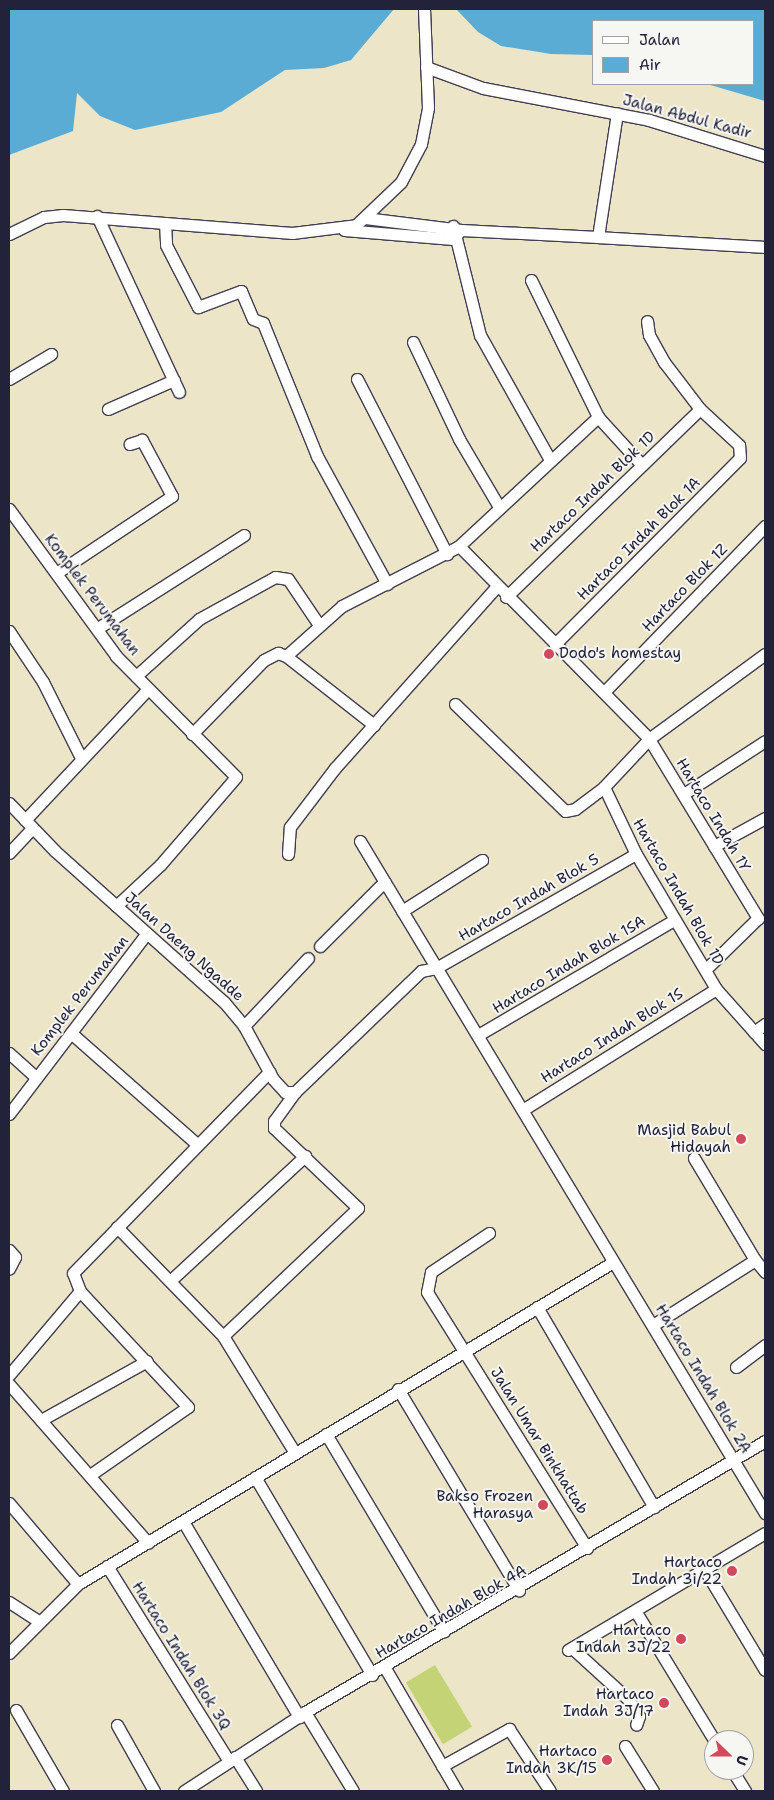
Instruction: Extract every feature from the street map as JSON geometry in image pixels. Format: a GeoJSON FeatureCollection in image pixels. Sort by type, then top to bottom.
{"type":"FeatureCollection","features":[{"type":"Feature","properties":{"kind":"street"},"geometry":{"type":"LineString","coordinates":[[343,230],[365,218],[413,162],[428,108],[424,14]]}},
{"type":"Feature","properties":{"kind":"street","name":"Jalan Abdul Kadir"},"geometry":{"type":"LineString","coordinates":[[426,67],[483,88],[617,113],[744,146],[765,156]]}},
{"type":"Feature","properties":{"kind":"street"},"geometry":{"type":"LineString","coordinates":[[598,237],[617,113]]}},
{"type":"Feature","properties":{"kind":"street"},"geometry":{"type":"LineString","coordinates":[[9,234],[44,217],[96,216],[282,232],[343,230],[427,237],[455,232],[598,237],[765,247]]}},
{"type":"Feature","properties":{"kind":"street"},"geometry":{"type":"LineString","coordinates":[[96,216],[179,392]]}},
{"type":"Feature","properties":{"kind":"street"},"geometry":{"type":"LineString","coordinates":[[365,218],[427,224],[455,232]]}},
{"type":"Feature","properties":{"kind":"street"},"geometry":{"type":"LineString","coordinates":[[166,223],[168,250],[198,307],[241,291],[253,319],[263,323],[318,456],[387,584]]}},
{"type":"Feature","properties":{"kind":"street"},"geometry":{"type":"LineString","coordinates":[[427,224],[427,237]]}},
{"type":"Feature","properties":{"kind":"street"},"geometry":{"type":"LineString","coordinates":[[455,232],[480,336],[549,458]]}},
{"type":"Feature","properties":{"kind":"street"},"geometry":{"type":"LineString","coordinates":[[531,280],[598,417],[642,465]]}},
{"type":"Feature","properties":{"kind":"street"},"geometry":{"type":"LineString","coordinates":[[647,321],[654,347],[700,408]]}},
{"type":"Feature","properties":{"kind":"street"},"geometry":{"type":"LineString","coordinates":[[413,342],[459,439],[499,507]]}},
{"type":"Feature","properties":{"kind":"street"},"geometry":{"type":"LineString","coordinates":[[9,379],[51,354]]}},
{"type":"Feature","properties":{"kind":"street"},"geometry":{"type":"LineString","coordinates":[[356,379],[447,554]]}},
{"type":"Feature","properties":{"kind":"street"},"geometry":{"type":"LineString","coordinates":[[108,409],[174,380]]}},
{"type":"Feature","properties":{"kind":"street","name":"Hartaco Indah Blok 1A"},"geometry":{"type":"LineString","coordinates":[[555,644],[731,469],[741,453],[739,445],[700,408]]}},
{"type":"Feature","properties":{"kind":"street","name":"Hartaco Indah Blok 1D"},"geometry":{"type":"LineString","coordinates":[[506,597],[700,408]]}},
{"type":"Feature","properties":{"kind":"street"},"geometry":{"type":"LineString","coordinates":[[286,656],[342,606],[447,554],[459,546],[549,458],[598,417]]}},
{"type":"Feature","properties":{"kind":"street"},"geometry":{"type":"LineString","coordinates":[[58,572],[172,496],[142,440],[130,444]]}},
{"type":"Feature","properties":{"kind":"street","name":"Komplek Perumahan"},"geometry":{"type":"LineString","coordinates":[[10,515],[58,572],[98,628],[136,676],[235,779],[160,865],[116,906]]}},
{"type":"Feature","properties":{"kind":"street","name":"Hartaco Blok 1Z"},"geometry":{"type":"LineString","coordinates":[[605,691],[765,526]]}},
{"type":"Feature","properties":{"kind":"street"},"geometry":{"type":"LineString","coordinates":[[98,628],[244,535]]}},
{"type":"Feature","properties":{"kind":"street","name":"Hartaco Indah 1Y"},"geometry":{"type":"LineString","coordinates":[[459,546],[496,587],[605,691],[649,739],[685,793],[714,846],[763,920],[706,969]]}},
{"type":"Feature","properties":{"kind":"street"},"geometry":{"type":"LineString","coordinates":[[136,676],[199,619],[276,577],[288,579],[320,625]]}},
{"type":"Feature","properties":{"kind":"street"},"geometry":{"type":"LineString","coordinates":[[288,854],[290,827],[374,725],[496,587]]}},
{"type":"Feature","properties":{"kind":"street"},"geometry":{"type":"LineString","coordinates":[[9,630],[43,682],[81,758]]}},
{"type":"Feature","properties":{"kind":"street"},"geometry":{"type":"LineString","coordinates":[[192,734],[264,660],[278,653],[286,656],[374,725]]}},
{"type":"Feature","properties":{"kind":"street"},"geometry":{"type":"LineString","coordinates":[[455,704],[565,811],[575,809],[604,787],[649,739],[765,654]]}},
{"type":"Feature","properties":{"kind":"street"},"geometry":{"type":"LineString","coordinates":[[9,853],[28,824],[81,758],[148,689]]}},
{"type":"Feature","properties":{"kind":"street"},"geometry":{"type":"LineString","coordinates":[[685,793],[765,741]]}},
{"type":"Feature","properties":{"kind":"street","name":"Hartaco Indah Blok 1D"},"geometry":{"type":"LineString","coordinates":[[604,787],[636,854],[674,920],[706,969],[716,989],[765,1044]]}},
{"type":"Feature","properties":{"kind":"street","name":"Jalan Daeng Ngadde"},"geometry":{"type":"LineString","coordinates":[[9,803],[28,824],[146,934],[224,1002],[244,1026],[269,1072],[285,1092],[295,1092]]}},
{"type":"Feature","properties":{"kind":"street"},"geometry":{"type":"LineString","coordinates":[[714,846],[765,818]]}},
{"type":"Feature","properties":{"kind":"street","name":"Hartaco Indah Blok 2A"},"geometry":{"type":"LineString","coordinates":[[360,842],[378,866],[384,882],[524,1109],[613,1262],[653,1325],[765,1513]]}},
{"type":"Feature","properties":{"kind":"street","name":"Hartaco Indah Blok 5"},"geometry":{"type":"LineString","coordinates":[[436,968],[636,854]]}},
{"type":"Feature","properties":{"kind":"street"},"geometry":{"type":"LineString","coordinates":[[402,911],[482,860]]}},
{"type":"Feature","properties":{"kind":"street"},"geometry":{"type":"LineString","coordinates":[[320,946],[384,882]]}},
{"type":"Feature","properties":{"kind":"street","name":"Hartaco Indah Blok 1SA"},"geometry":{"type":"LineString","coordinates":[[478,1035],[674,920]]}},
{"type":"Feature","properties":{"kind":"street","name":"Komplek Perumahan"},"geometry":{"type":"LineString","coordinates":[[9,1114],[146,934]]}},
{"type":"Feature","properties":{"kind":"street"},"geometry":{"type":"LineString","coordinates":[[244,1026],[308,958]]}},
{"type":"Feature","properties":{"kind":"street"},"geometry":{"type":"LineString","coordinates":[[223,1336],[358,1208],[274,1126],[295,1092],[421,971],[436,968]]}},
{"type":"Feature","properties":{"kind":"street","name":"Hartaco Indah Blok 1S"},"geometry":{"type":"LineString","coordinates":[[524,1109],[716,989]]}},
{"type":"Feature","properties":{"kind":"street"},"geometry":{"type":"LineString","coordinates":[[754,1032],[765,1024]]}},
{"type":"Feature","properties":{"kind":"street"},"geometry":{"type":"LineString","coordinates":[[71,1033],[198,1145]]}},
{"type":"Feature","properties":{"kind":"street","name":"Komplek Perumahan"},"geometry":{"type":"LineString","coordinates":[[9,1052],[36,1077]]}},
{"type":"Feature","properties":{"kind":"street"},"geometry":{"type":"LineString","coordinates":[[90,1474],[185,1413],[188,1407],[147,1360],[80,1291],[73,1282],[75,1268],[118,1227],[269,1072]]}},
{"type":"Feature","properties":{"kind":"street"},"geometry":{"type":"LineString","coordinates":[[171,1280],[305,1156]]}},
{"type":"Feature","properties":{"kind":"street"},"geometry":{"type":"LineString","coordinates":[[694,1158],[755,1260],[765,1272]]}},
{"type":"Feature","properties":{"kind":"street"},"geometry":{"type":"LineString","coordinates":[[118,1227],[223,1336],[295,1452]]}},
{"type":"Feature","properties":{"kind":"street","name":"Jalan Umar Binkhattab"},"geometry":{"type":"LineString","coordinates":[[489,1232],[431,1272],[426,1284],[587,1548]]}},
{"type":"Feature","properties":{"kind":"street"},"geometry":{"type":"LineString","coordinates":[[9,1250],[15,1257],[9,1269]]}},
{"type":"Feature","properties":{"kind":"street"},"geometry":{"type":"LineString","coordinates":[[653,1325],[755,1260]]}},
{"type":"Feature","properties":{"kind":"street"},"geometry":{"type":"LineString","coordinates":[[9,1653],[37,1620],[78,1584],[184,1523],[398,1389],[613,1262]]}},
{"type":"Feature","properties":{"kind":"street"},"geometry":{"type":"LineString","coordinates":[[9,1375],[80,1291]]}},
{"type":"Feature","properties":{"kind":"street"},"geometry":{"type":"LineString","coordinates":[[537,1307],[654,1507]]}},
{"type":"Feature","properties":{"kind":"street"},"geometry":{"type":"LineString","coordinates":[[736,1366],[765,1345]]}},
{"type":"Feature","properties":{"kind":"street"},"geometry":{"type":"LineString","coordinates":[[41,1420],[147,1360]]}},
{"type":"Feature","properties":{"kind":"street"},"geometry":{"type":"LineString","coordinates":[[9,1384],[90,1474],[148,1543]]}},
{"type":"Feature","properties":{"kind":"street"},"geometry":{"type":"LineString","coordinates":[[398,1389],[520,1590]]}},
{"type":"Feature","properties":{"kind":"street"},"geometry":{"type":"LineString","coordinates":[[326,1434],[444,1632]]}},
{"type":"Feature","properties":{"kind":"street","name":"Hartaco Indah Blok 4A"},"geometry":{"type":"LineString","coordinates":[[184,1791],[302,1715],[520,1590],[765,1441]]}},
{"type":"Feature","properties":{"kind":"street"},"geometry":{"type":"LineString","coordinates":[[255,1477],[372,1675]]}},
{"type":"Feature","properties":{"kind":"street"},"geometry":{"type":"LineString","coordinates":[[9,1503],[78,1584]]}},
{"type":"Feature","properties":{"kind":"street"},"geometry":{"type":"LineString","coordinates":[[184,1523],[302,1715],[353,1791]]}},
{"type":"Feature","properties":{"kind":"street"},"geometry":{"type":"LineString","coordinates":[[636,1725],[639,1716],[629,1700],[570,1649],[636,1612],[703,1567],[765,1533]]}},
{"type":"Feature","properties":{"kind":"street","name":"Hartaco Indah Blok 3Q"},"geometry":{"type":"LineString","coordinates":[[107,1566],[232,1759],[256,1791]]}},
{"type":"Feature","properties":{"kind":"street"},"geometry":{"type":"LineString","coordinates":[[703,1567],[765,1670]]}},
{"type":"Feature","properties":{"kind":"street"},"geometry":{"type":"LineString","coordinates":[[9,1602],[37,1620]]}},
{"type":"Feature","properties":{"kind":"street"},"geometry":{"type":"LineString","coordinates":[[636,1612],[708,1730]]}},
{"type":"Feature","properties":{"kind":"street"},"geometry":{"type":"LineString","coordinates":[[385,1668],[457,1791]]}},
{"type":"Feature","properties":{"kind":"street"},"geometry":{"type":"LineString","coordinates":[[16,1710],[63,1791]]}},
{"type":"Feature","properties":{"kind":"street"},"geometry":{"type":"LineString","coordinates":[[117,1725],[154,1791]]}},
{"type":"Feature","properties":{"kind":"street"},"geometry":{"type":"LineString","coordinates":[[442,1766],[508,1729],[550,1791]]}},
{"type":"Feature","properties":{"kind":"street"},"geometry":{"type":"LineString","coordinates":[[626,1746],[653,1791]]}},
{"type":"Feature","properties":{"kind":"street"},"geometry":{"type":"LineString","coordinates":[[738,1780],[745,1791]]}},
{"type":"Feature","properties":{"kind":"green space"},"geometry":{"type":"Polygon","coordinates":[[[435,1665],[472,1727],[443,1744],[406,1683],[435,1665]]]}},
{"type":"Feature","properties":{"kind":"water"},"geometry":{"type":"Polygon","coordinates":[[[9,9],[394,9],[351,60],[324,68],[285,70],[221,112],[135,130],[100,116],[77,93],[73,131],[9,155],[9,9]]]}},
{"type":"Feature","properties":{"kind":"water"},"geometry":{"type":"Polygon","coordinates":[[[456,9],[765,9],[765,101],[710,85],[754,85],[754,20],[592,20],[592,55],[551,54],[501,46],[478,32],[456,9]]]}},
{"type":"Feature","properties":{"kind":"place","name":"Dodo's homestay"},"geometry":{"type":"Point","coordinates":[549,654]}},
{"type":"Feature","properties":{"kind":"place","name":"Masjid Babul Hidayah"},"geometry":{"type":"Point","coordinates":[741,1139]}},
{"type":"Feature","properties":{"kind":"place","name":"Bakso Frozen Harasya"},"geometry":{"type":"Point","coordinates":[543,1505]}},
{"type":"Feature","properties":{"kind":"place","name":"Hartaco Indah 3i/22"},"geometry":{"type":"Point","coordinates":[732,1571]}},
{"type":"Feature","properties":{"kind":"place","name":"Hartaco Indah 3J/22"},"geometry":{"type":"Point","coordinates":[681,1639]}},
{"type":"Feature","properties":{"kind":"place","name":"Hartaco Indah 3J/17"},"geometry":{"type":"Point","coordinates":[664,1703]}},
{"type":"Feature","properties":{"kind":"place","name":"Hartaco Indah 3K/15"},"geometry":{"type":"Point","coordinates":[607,1760]}}]}
